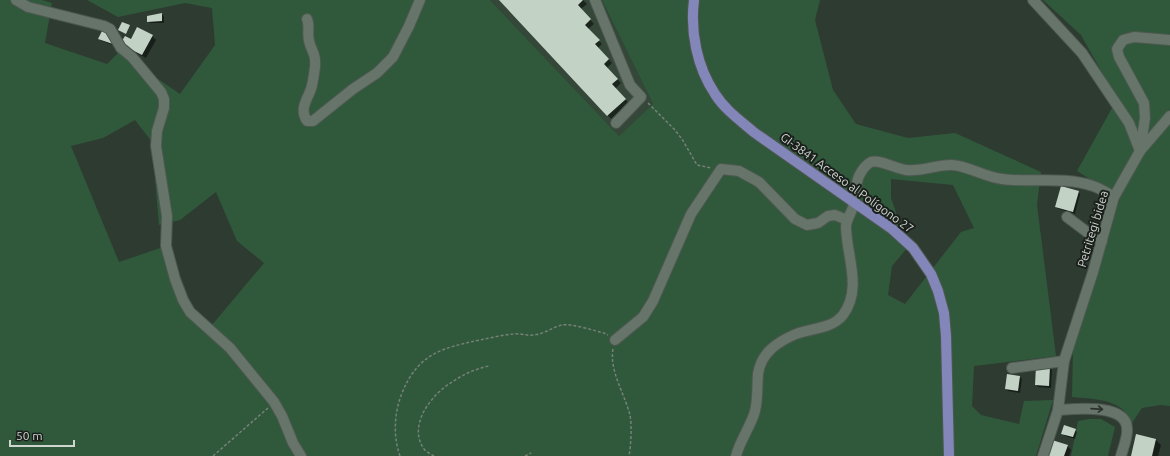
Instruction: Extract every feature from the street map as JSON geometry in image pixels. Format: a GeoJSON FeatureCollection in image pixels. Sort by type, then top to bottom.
{"type":"FeatureCollection","features":[{"type":"Feature","properties":{"kind":"main road","name":"GI-3841 Acceso al Polígono 27"},"geometry":{"type":"LineString","coordinates":[[694,0],[693,33],[700,64],[715,94],[734,116],[755,133],[892,229],[913,248],[931,274],[938,291],[944,313],[946,336],[948,456]]}},
{"type":"Feature","properties":{"kind":"street"},"geometry":{"type":"LineString","coordinates":[[16,0],[28,7],[110,28],[121,48],[132,57],[161,92],[164,99],[164,108],[157,131],[156,146],[167,216],[166,246],[175,279],[183,300],[190,312],[230,348],[274,402],[282,416],[293,443],[301,456]]}},
{"type":"Feature","properties":{"kind":"street"},"geometry":{"type":"LineString","coordinates":[[307,19],[309,24],[309,40],[315,54],[315,68],[311,88],[304,104],[303,116],[307,121],[313,121],[377,73],[393,57],[420,0]]}},
{"type":"Feature","properties":{"kind":"street"},"geometry":{"type":"LineString","coordinates":[[594,0],[630,85],[641,97],[616,123]]}},
{"type":"Feature","properties":{"kind":"street"},"geometry":{"type":"LineString","coordinates":[[1033,0],[1082,53],[1129,123],[1140,151],[1170,116]]}},
{"type":"Feature","properties":{"kind":"street","name":"Petritegi bidea"},"geometry":{"type":"LineString","coordinates":[[1044,456],[1058,410],[1064,360],[1102,241],[1114,197],[1140,151],[1145,118],[1144,103],[1119,57],[1117,49],[1123,40],[1134,37],[1170,40]]}},
{"type":"Feature","properties":{"kind":"street"},"geometry":{"type":"LineString","coordinates":[[736,456],[755,412],[758,394],[758,373],[763,359],[771,348],[783,339],[800,332],[832,324],[842,315],[850,302],[853,285],[847,245],[847,220],[855,202],[854,195],[859,177],[865,166],[872,162],[880,162],[906,170],[922,170],[950,165],[962,166],[1000,179],[1081,182],[1094,186],[1114,197]]}},
{"type":"Feature","properties":{"kind":"street"},"geometry":{"type":"LineString","coordinates":[[615,340],[643,317],[653,301],[691,214],[721,169],[739,171],[759,182],[794,219],[807,225],[818,223],[828,216],[835,215],[847,220]]}},
{"type":"Feature","properties":{"kind":"street"},"geometry":{"type":"LineString","coordinates":[[1067,217],[1091,235],[1102,241]]}},
{"type":"Feature","properties":{"kind":"street"},"geometry":{"type":"LineString","coordinates":[[1012,368],[1064,360]]}},
{"type":"Feature","properties":{"kind":"street"},"geometry":{"type":"LineString","coordinates":[[1058,410],[1097,408],[1108,410],[1121,417],[1126,422],[1127,429],[1121,456]]}},
{"type":"Feature","properties":{"kind":"path"},"geometry":{"type":"LineString","coordinates":[[641,97],[674,129],[682,139],[697,165],[721,169]]}},
{"type":"Feature","properties":{"kind":"path"},"geometry":{"type":"LineString","coordinates":[[400,456],[395,436],[398,402],[414,370],[425,359],[442,349],[513,334],[534,335],[563,325],[604,333],[615,340],[612,354],[616,373],[630,416],[631,448],[628,456]]}},
{"type":"Feature","properties":{"kind":"path"},"geometry":{"type":"LineString","coordinates":[[434,456],[425,450],[420,442],[419,430],[422,415],[432,399],[452,381],[472,370],[489,366]]}},
{"type":"Feature","properties":{"kind":"path"},"geometry":{"type":"LineString","coordinates":[[213,456],[274,402]]}},
{"type":"Feature","properties":{"kind":"path"},"geometry":{"type":"LineString","coordinates":[[525,456],[531,453]]}},
{"type":"Feature","properties":{"kind":"shaded area"},"geometry":{"type":"Polygon","coordinates":[[[490,0],[602,0],[653,104],[619,136],[490,0]]]}},
{"type":"Feature","properties":{"kind":"green space"},"geometry":{"type":"Polygon","coordinates":[[[0,0],[42,0],[52,3],[45,43],[107,64],[119,52],[180,94],[215,45],[212,8],[185,3],[118,17],[87,0],[490,0],[619,136],[653,104],[602,0],[820,0],[815,20],[833,90],[856,124],[908,138],[955,133],[1041,172],[1037,205],[1056,356],[974,366],[972,406],[981,415],[1019,424],[1024,401],[1053,400],[1036,456],[0,456],[0,0]],[[135,120],[103,138],[71,146],[119,262],[169,245],[183,287],[193,307],[212,325],[264,263],[237,241],[216,192],[180,220],[159,225],[152,142],[135,120]],[[891,179],[891,198],[908,247],[892,266],[888,295],[905,304],[961,232],[974,228],[953,185],[891,179]]]}},
{"type":"Feature","properties":{"kind":"green space"},"geometry":{"type":"Polygon","coordinates":[[[1043,0],[1170,0],[1170,406],[1160,405],[1142,408],[1132,423],[1124,411],[1112,403],[1072,397],[1073,349],[1120,198],[1077,171],[1117,99],[1081,35],[1043,0]]]}},
{"type":"Feature","properties":{"kind":"green space"},"geometry":{"type":"Polygon","coordinates":[[[1101,419],[1115,427],[1108,456],[1071,456],[1078,421],[1101,419]]]}},
{"type":"Feature","properties":{"kind":"building"},"geometry":{"type":"Polygon","coordinates":[[[499,0],[583,0],[578,5],[591,19],[585,25],[600,40],[595,44],[609,59],[604,64],[618,79],[612,84],[626,99],[607,116],[499,0]]]}},
{"type":"Feature","properties":{"kind":"building"},"geometry":{"type":"Polygon","coordinates":[[[162,13],[162,21],[147,22],[147,16],[162,13]]]}},
{"type":"Feature","properties":{"kind":"building"},"geometry":{"type":"Polygon","coordinates":[[[122,22],[130,25],[126,34],[118,30],[122,22]]]}},
{"type":"Feature","properties":{"kind":"building"},"geometry":{"type":"Polygon","coordinates":[[[137,27],[153,35],[142,55],[120,44],[125,36],[131,39],[137,27]]]}},
{"type":"Feature","properties":{"kind":"building"},"geometry":{"type":"Polygon","coordinates":[[[103,29],[112,34],[116,45],[98,39],[103,29]]]}},
{"type":"Feature","properties":{"kind":"building"},"geometry":{"type":"Polygon","coordinates":[[[1061,186],[1079,191],[1073,212],[1055,207],[1061,186]]]}},
{"type":"Feature","properties":{"kind":"building"},"geometry":{"type":"Polygon","coordinates":[[[1036,366],[1050,367],[1049,386],[1035,385],[1036,366]]]}},
{"type":"Feature","properties":{"kind":"building"},"geometry":{"type":"Polygon","coordinates":[[[1007,374],[1020,376],[1018,391],[1005,389],[1007,374]]]}},
{"type":"Feature","properties":{"kind":"building"},"geometry":{"type":"Polygon","coordinates":[[[1064,425],[1076,429],[1073,437],[1061,434],[1064,425]]]}},
{"type":"Feature","properties":{"kind":"building"},"geometry":{"type":"Polygon","coordinates":[[[1136,434],[1156,439],[1152,456],[1131,456],[1136,434]]]}},
{"type":"Feature","properties":{"kind":"building"},"geometry":{"type":"Polygon","coordinates":[[[1052,440],[1068,445],[1064,456],[1048,456],[1052,440]]]}}]}
